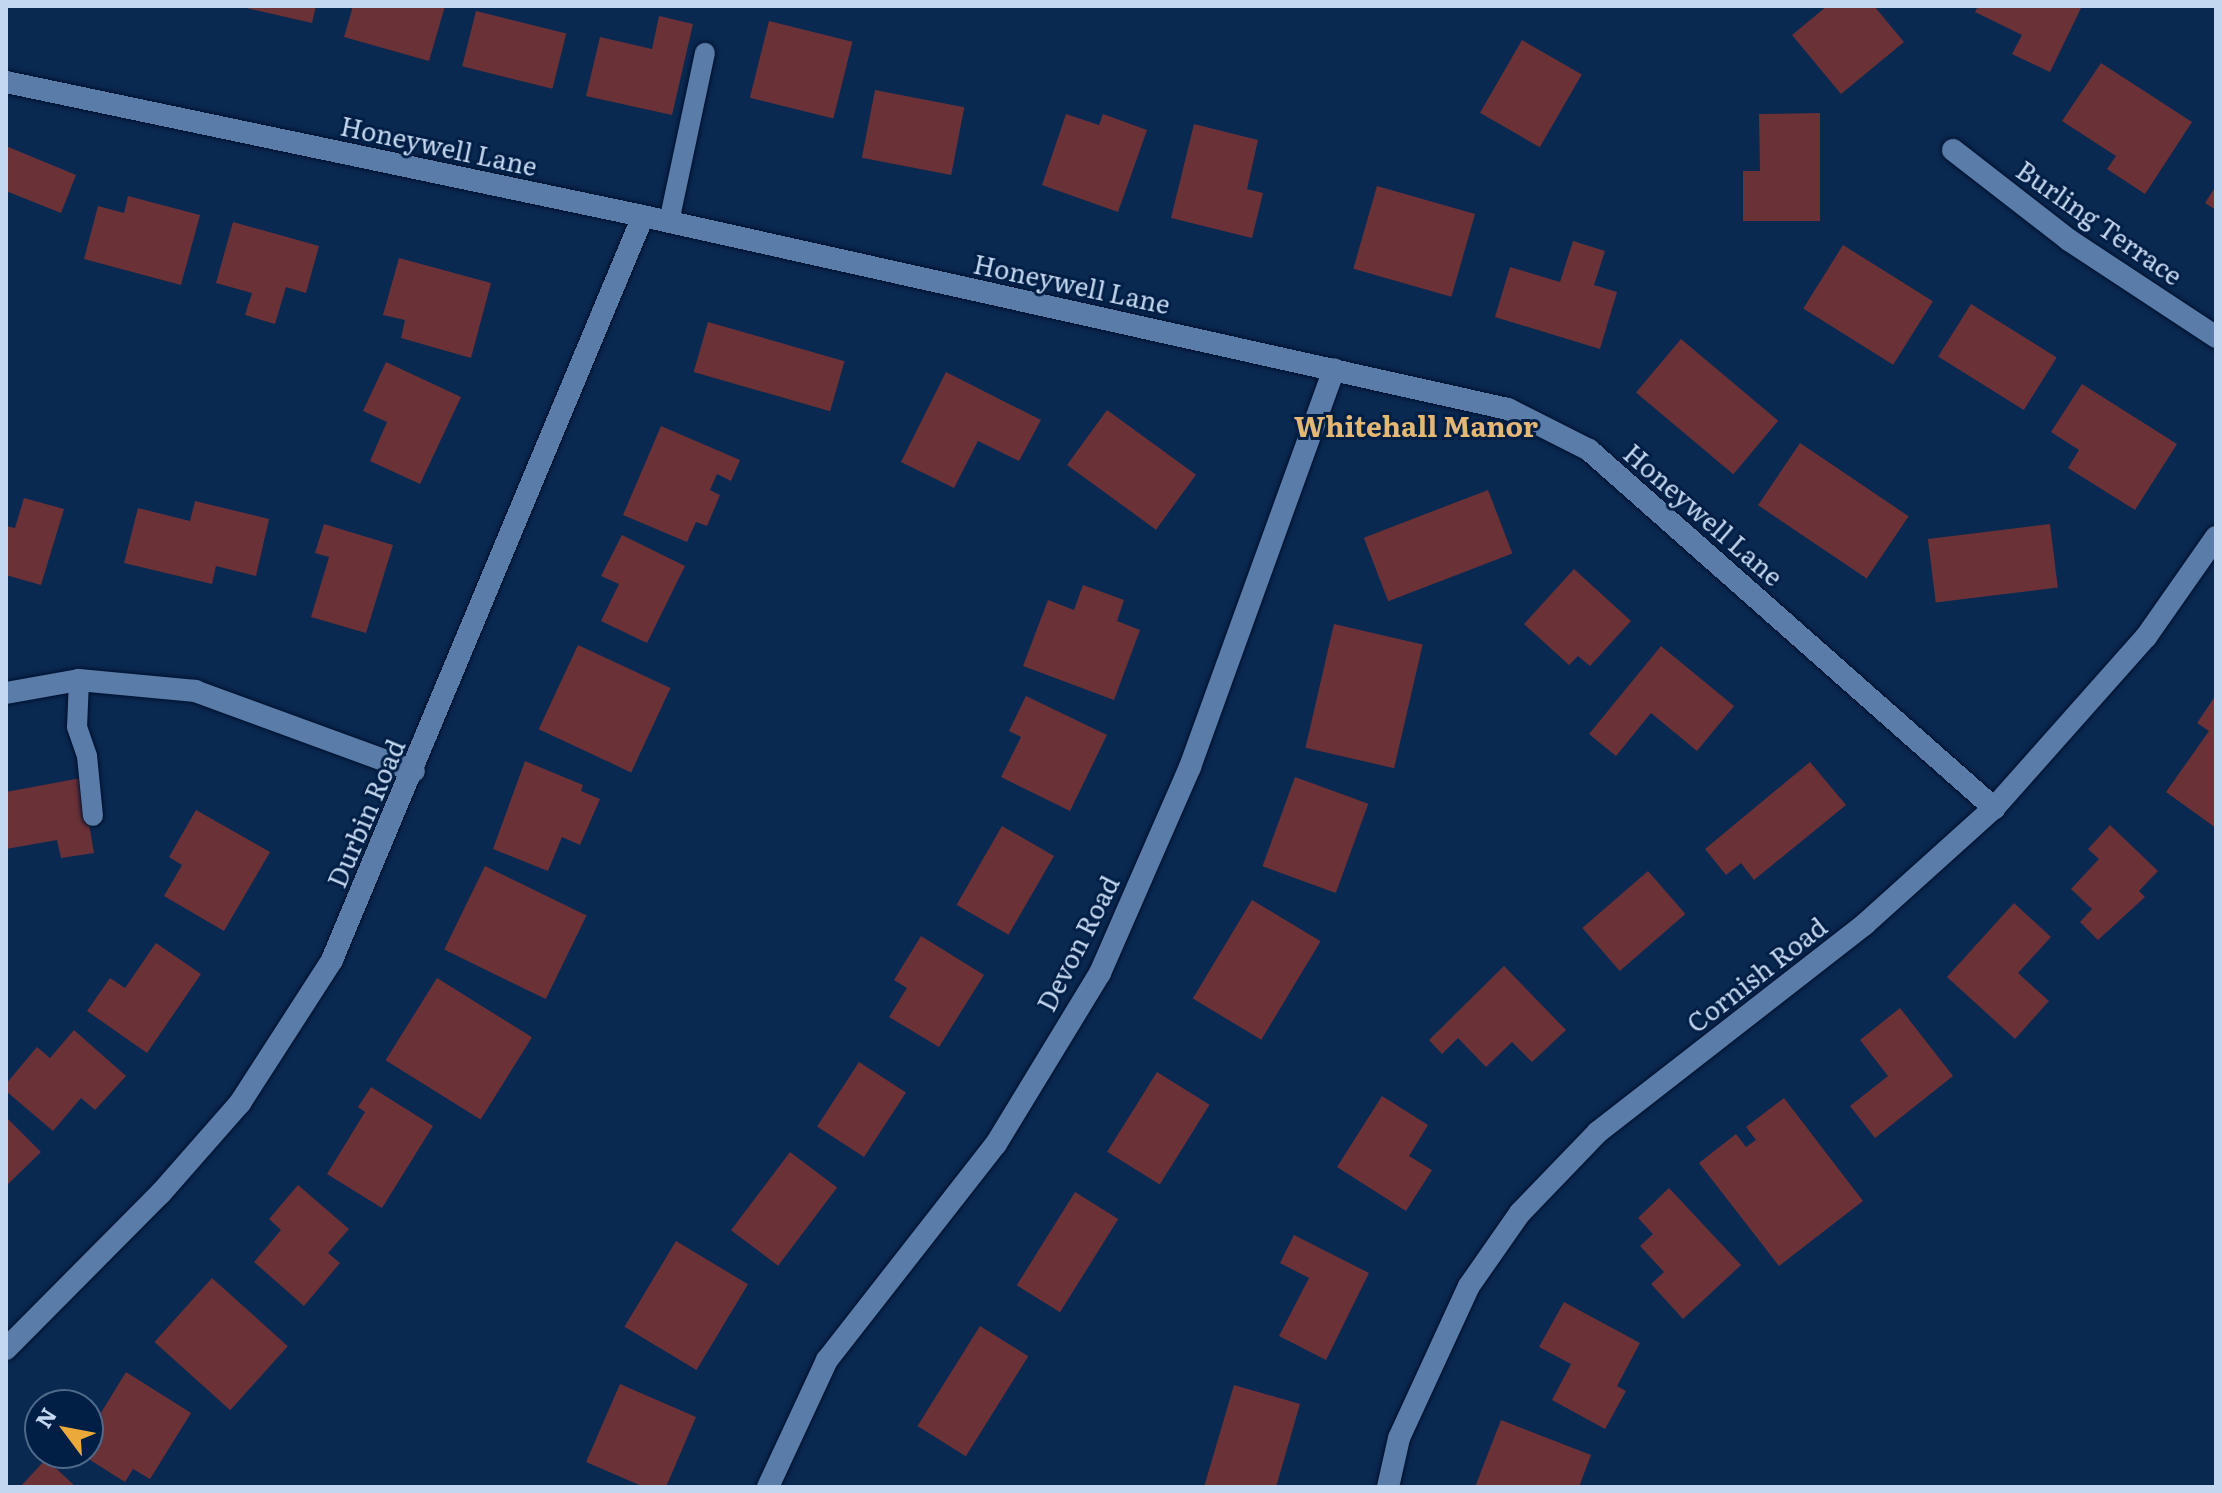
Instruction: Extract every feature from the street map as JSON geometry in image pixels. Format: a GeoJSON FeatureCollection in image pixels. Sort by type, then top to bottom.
{"type":"FeatureCollection","features":[{"type":"Feature","properties":{"kind":"street","name":"Honeywell Lane"},"geometry":{"type":"LineString","coordinates":[[6,82],[643,216],[1508,409],[1589,450],[1994,808]]}},
{"type":"Feature","properties":{"kind":"street","name":"Burling Terrace"},"geometry":{"type":"LineString","coordinates":[[1953,150],[2069,240],[2216,337]]}},
{"type":"Feature","properties":{"kind":"street","name":"Durbin Road"},"geometry":{"type":"LineString","coordinates":[[6,1349],[161,1193],[240,1103],[332,960],[414,771],[643,216]]}},
{"type":"Feature","properties":{"kind":"street","name":"Devon Road"},"geometry":{"type":"LineString","coordinates":[[768,1487],[827,1360],[996,1144],[1100,973],[1190,767],[1334,369]]}},
{"type":"Feature","properties":{"kind":"street","name":"Cornish Road"},"geometry":{"type":"LineString","coordinates":[[1388,1487],[1399,1438],[1469,1286],[1520,1213],[1598,1132],[1865,924],[1994,808],[2146,637],[2216,537]]}},
{"type":"Feature","properties":{"kind":"street"},"geometry":{"type":"LineString","coordinates":[[6,693],[79,680],[195,691],[414,771]]}},
{"type":"Feature","properties":{"kind":"lane"},"geometry":{"type":"LineString","coordinates":[[669,222],[705,53]]}},
{"type":"Feature","properties":{"kind":"lane"},"geometry":{"type":"LineString","coordinates":[[79,680],[77,727],[87,756],[93,816]]}},
{"type":"Feature","properties":{"kind":"building"},"geometry":{"type":"Polygon","coordinates":[[[238,6],[316,6],[312,23],[238,6]]]}},
{"type":"Feature","properties":{"kind":"building"},"geometry":{"type":"Polygon","coordinates":[[[353,6],[445,6],[429,61],[344,37],[353,6]]]}},
{"type":"Feature","properties":{"kind":"building"},"geometry":{"type":"Polygon","coordinates":[[[1827,6],[1874,6],[1904,42],[1841,94],[1792,35],[1827,6]]]}},
{"type":"Feature","properties":{"kind":"building"},"geometry":{"type":"Polygon","coordinates":[[[1978,6],[2082,6],[2050,72],[2012,54],[2022,35],[1975,12],[1978,6]]]}},
{"type":"Feature","properties":{"kind":"building"},"geometry":{"type":"Polygon","coordinates":[[[476,11],[566,33],[552,89],[462,66],[476,11]]]}},
{"type":"Feature","properties":{"kind":"building"},"geometry":{"type":"Polygon","coordinates":[[[659,16],[693,24],[672,115],[586,96],[600,37],[652,49],[659,16]]]}},
{"type":"Feature","properties":{"kind":"building"},"geometry":{"type":"Polygon","coordinates":[[[769,21],[852,42],[833,118],[750,98],[769,21]]]}},
{"type":"Feature","properties":{"kind":"building"},"geometry":{"type":"Polygon","coordinates":[[[1522,40],[1582,74],[1540,147],[1480,113],[1522,40]]]}},
{"type":"Feature","properties":{"kind":"building"},"geometry":{"type":"Polygon","coordinates":[[[2101,63],[2192,122],[2145,194],[2107,169],[2116,156],[2062,121],[2101,63]]]}},
{"type":"Feature","properties":{"kind":"building"},"geometry":{"type":"Polygon","coordinates":[[[875,90],[964,107],[951,175],[862,158],[875,90]]]}},
{"type":"Feature","properties":{"kind":"building"},"geometry":{"type":"Polygon","coordinates":[[[1820,113],[1820,221],[1743,221],[1743,171],[1760,171],[1759,114],[1820,113]]]}},
{"type":"Feature","properties":{"kind":"building"},"geometry":{"type":"Polygon","coordinates":[[[1066,114],[1099,125],[1103,114],[1147,130],[1118,212],[1042,185],[1066,114]]]}},
{"type":"Feature","properties":{"kind":"building"},"geometry":{"type":"Polygon","coordinates":[[[1194,124],[1258,140],[1247,189],[1263,193],[1252,238],[1171,218],[1194,124]]]}},
{"type":"Feature","properties":{"kind":"building"},"geometry":{"type":"Polygon","coordinates":[[[6,146],[76,175],[61,213],[6,191],[6,146]]]}},
{"type":"Feature","properties":{"kind":"building"},"geometry":{"type":"Polygon","coordinates":[[[1377,186],[1475,214],[1451,297],[1353,269],[1377,186]]]}},
{"type":"Feature","properties":{"kind":"building"},"geometry":{"type":"Polygon","coordinates":[[[2216,186],[2216,210],[2205,203],[2216,186]]]}},
{"type":"Feature","properties":{"kind":"building"},"geometry":{"type":"Polygon","coordinates":[[[128,196],[200,215],[181,285],[84,259],[98,206],[124,213],[128,196]]]}},
{"type":"Feature","properties":{"kind":"building"},"geometry":{"type":"Polygon","coordinates":[[[233,222],[319,246],[306,293],[286,287],[275,324],[245,315],[252,293],[216,283],[233,222]]]}},
{"type":"Feature","properties":{"kind":"building"},"geometry":{"type":"Polygon","coordinates":[[[1573,241],[1605,251],[1594,285],[1617,292],[1600,349],[1495,317],[1510,267],[1560,282],[1573,241]]]}},
{"type":"Feature","properties":{"kind":"building"},"geometry":{"type":"Polygon","coordinates":[[[1843,245],[1933,301],[1893,365],[1803,309],[1843,245]]]}},
{"type":"Feature","properties":{"kind":"building"},"geometry":{"type":"Polygon","coordinates":[[[399,258],[491,283],[471,358],[401,338],[405,320],[383,315],[399,258]]]}},
{"type":"Feature","properties":{"kind":"building"},"geometry":{"type":"Polygon","coordinates":[[[1971,304],[2057,358],[2024,410],[1938,357],[1971,304]]]}},
{"type":"Feature","properties":{"kind":"building"},"geometry":{"type":"Polygon","coordinates":[[[708,322],[844,361],[830,411],[694,372],[708,322]]]}},
{"type":"Feature","properties":{"kind":"building"},"geometry":{"type":"Polygon","coordinates":[[[1681,339],[1778,421],[1733,474],[1636,393],[1681,339]]]}},
{"type":"Feature","properties":{"kind":"building"},"geometry":{"type":"Polygon","coordinates":[[[386,362],[461,397],[420,484],[370,461],[387,422],[363,411],[386,362]]]}},
{"type":"Feature","properties":{"kind":"building"},"geometry":{"type":"Polygon","coordinates":[[[946,372],[1041,420],[1019,461],[978,441],[954,488],[901,462],[946,372]]]}},
{"type":"Feature","properties":{"kind":"building"},"geometry":{"type":"Polygon","coordinates":[[[2082,384],[2177,444],[2135,510],[2068,468],[2079,450],[2051,432],[2082,384]]]}},
{"type":"Feature","properties":{"kind":"building"},"geometry":{"type":"Polygon","coordinates":[[[1107,410],[1196,475],[1156,530],[1067,465],[1107,410]]]}},
{"type":"Feature","properties":{"kind":"building"},"geometry":{"type":"Polygon","coordinates":[[[661,426],[740,460],[731,481],[717,474],[710,490],[720,495],[707,526],[696,522],[687,542],[623,515],[661,426]]]}},
{"type":"Feature","properties":{"kind":"building"},"geometry":{"type":"Polygon","coordinates":[[[1800,443],[1909,516],[1867,578],[1758,505],[1800,443]]]}},
{"type":"Feature","properties":{"kind":"building"},"geometry":{"type":"Polygon","coordinates":[[[1488,490],[1512,553],[1388,601],[1364,538],[1488,490]]]}},
{"type":"Feature","properties":{"kind":"building"},"geometry":{"type":"Polygon","coordinates":[[[24,498],[64,509],[41,585],[6,575],[6,526],[15,528],[24,498]]]}},
{"type":"Feature","properties":{"kind":"building"},"geometry":{"type":"Polygon","coordinates":[[[195,501],[269,519],[256,576],[216,566],[212,584],[124,563],[138,508],[190,521],[195,501]]]}},
{"type":"Feature","properties":{"kind":"building"},"geometry":{"type":"Polygon","coordinates":[[[324,524],[393,545],[366,633],[311,617],[329,557],[315,553],[324,524]]]}},
{"type":"Feature","properties":{"kind":"building"},"geometry":{"type":"Polygon","coordinates":[[[2050,524],[2058,588],[1936,603],[1928,539],[2050,524]]]}},
{"type":"Feature","properties":{"kind":"building"},"geometry":{"type":"Polygon","coordinates":[[[622,535],[685,566],[647,643],[601,621],[619,584],[601,576],[622,535]]]}},
{"type":"Feature","properties":{"kind":"building"},"geometry":{"type":"Polygon","coordinates":[[[1574,569],[1631,621],[1590,666],[1578,656],[1569,665],[1524,624],[1574,569]]]}},
{"type":"Feature","properties":{"kind":"building"},"geometry":{"type":"Polygon","coordinates":[[[1083,585],[1124,600],[1117,621],[1140,630],[1114,700],[1023,666],[1048,600],[1074,610],[1083,585]]]}},
{"type":"Feature","properties":{"kind":"building"},"geometry":{"type":"Polygon","coordinates":[[[1334,624],[1423,644],[1394,768],[1305,748],[1334,624]]]}},
{"type":"Feature","properties":{"kind":"building"},"geometry":{"type":"Polygon","coordinates":[[[578,645],[670,688],[631,772],[539,729],[578,645]]]}},
{"type":"Feature","properties":{"kind":"building"},"geometry":{"type":"Polygon","coordinates":[[[1661,646],[1734,706],[1697,751],[1651,713],[1616,756],[1589,734],[1661,646]]]}},
{"type":"Feature","properties":{"kind":"building"},"geometry":{"type":"Polygon","coordinates":[[[2216,695],[2216,828],[2166,792],[2209,731],[2197,723],[2216,695]]]}},
{"type":"Feature","properties":{"kind":"building"},"geometry":{"type":"Polygon","coordinates":[[[1026,696],[1107,735],[1070,811],[1001,777],[1021,737],[1009,731],[1026,696]]]}},
{"type":"Feature","properties":{"kind":"building"},"geometry":{"type":"Polygon","coordinates":[[[525,761],[583,785],[581,791],[600,799],[580,845],[562,837],[548,871],[493,849],[525,761]]]}},
{"type":"Feature","properties":{"kind":"building"},"geometry":{"type":"Polygon","coordinates":[[[1810,762],[1846,805],[1754,880],[1741,863],[1726,875],[1705,849],[1810,762]]]}},
{"type":"Feature","properties":{"kind":"building"},"geometry":{"type":"Polygon","coordinates":[[[1295,777],[1368,804],[1336,893],[1263,866],[1295,777]]]}},
{"type":"Feature","properties":{"kind":"building"},"geometry":{"type":"Polygon","coordinates":[[[81,778],[94,853],[61,858],[57,840],[6,849],[6,792],[81,778]]]}},
{"type":"Feature","properties":{"kind":"building"},"geometry":{"type":"Polygon","coordinates":[[[196,810],[270,852],[224,931],[164,896],[182,865],[169,857],[196,810]]]}},
{"type":"Feature","properties":{"kind":"building"},"geometry":{"type":"Polygon","coordinates":[[[2110,825],[2158,871],[2139,891],[2145,897],[2098,940],[2080,922],[2092,909],[2071,889],[2099,859],[2088,849],[2110,825]]]}},
{"type":"Feature","properties":{"kind":"building"},"geometry":{"type":"Polygon","coordinates":[[[1002,826],[1054,856],[1008,935],[956,905],[1002,826]]]}},
{"type":"Feature","properties":{"kind":"building"},"geometry":{"type":"Polygon","coordinates":[[[485,866],[587,916],[546,999],[444,950],[485,866]]]}},
{"type":"Feature","properties":{"kind":"building"},"geometry":{"type":"Polygon","coordinates":[[[1648,871],[1685,914],[1620,971],[1582,928],[1648,871]]]}},
{"type":"Feature","properties":{"kind":"building"},"geometry":{"type":"Polygon","coordinates":[[[1252,900],[1321,941],[1261,1040],[1193,999],[1252,900]]]}},
{"type":"Feature","properties":{"kind":"building"},"geometry":{"type":"Polygon","coordinates":[[[2014,903],[2051,937],[2018,973],[2049,1001],[2015,1039],[1947,977],[2014,903]]]}},
{"type":"Feature","properties":{"kind":"building"},"geometry":{"type":"Polygon","coordinates":[[[921,936],[984,975],[939,1047],[889,1017],[907,988],[894,980],[921,936]]]}},
{"type":"Feature","properties":{"kind":"building"},"geometry":{"type":"Polygon","coordinates":[[[156,943],[201,974],[147,1053],[87,1011],[110,978],[125,988],[156,943]]]}},
{"type":"Feature","properties":{"kind":"building"},"geometry":{"type":"Polygon","coordinates":[[[1504,966],[1566,1030],[1532,1062],[1512,1042],[1486,1067],[1458,1038],[1442,1054],[1429,1040],[1504,966]]]}},
{"type":"Feature","properties":{"kind":"building"},"geometry":{"type":"Polygon","coordinates":[[[437,978],[532,1037],[481,1120],[386,1060],[437,978]]]}},
{"type":"Feature","properties":{"kind":"building"},"geometry":{"type":"Polygon","coordinates":[[[1900,1008],[1953,1076],[1875,1138],[1850,1106],[1888,1076],[1860,1040],[1900,1008]]]}},
{"type":"Feature","properties":{"kind":"building"},"geometry":{"type":"Polygon","coordinates":[[[74,1030],[126,1076],[95,1110],[81,1098],[53,1131],[6,1091],[6,1084],[37,1047],[50,1058],[74,1030]]]}},
{"type":"Feature","properties":{"kind":"building"},"geometry":{"type":"Polygon","coordinates":[[[859,1062],[906,1092],[864,1157],[817,1127],[859,1062]]]}},
{"type":"Feature","properties":{"kind":"building"},"geometry":{"type":"Polygon","coordinates":[[[1157,1072],[1210,1105],[1160,1185],[1107,1152],[1157,1072]]]}},
{"type":"Feature","properties":{"kind":"building"},"geometry":{"type":"Polygon","coordinates":[[[371,1087],[433,1126],[382,1208],[327,1174],[365,1112],[358,1107],[371,1087]]]}},
{"type":"Feature","properties":{"kind":"building"},"geometry":{"type":"Polygon","coordinates":[[[1382,1096],[1428,1125],[1409,1156],[1432,1170],[1406,1211],[1337,1167],[1382,1096]]]}},
{"type":"Feature","properties":{"kind":"building"},"geometry":{"type":"Polygon","coordinates":[[[1784,1098],[1863,1201],[1779,1266],[1699,1163],[1736,1134],[1746,1147],[1756,1140],[1746,1127],[1784,1098]]]}},
{"type":"Feature","properties":{"kind":"building"},"geometry":{"type":"Polygon","coordinates":[[[6,1117],[41,1152],[6,1186],[6,1117]]]}},
{"type":"Feature","properties":{"kind":"building"},"geometry":{"type":"Polygon","coordinates":[[[790,1152],[837,1188],[778,1266],[731,1230],[790,1152]]]}},
{"type":"Feature","properties":{"kind":"building"},"geometry":{"type":"Polygon","coordinates":[[[298,1185],[349,1229],[328,1253],[340,1263],[304,1306],[254,1262],[281,1230],[269,1219],[298,1185]]]}},
{"type":"Feature","properties":{"kind":"building"},"geometry":{"type":"Polygon","coordinates":[[[1669,1188],[1741,1265],[1683,1319],[1651,1284],[1664,1272],[1640,1246],[1653,1234],[1638,1218],[1669,1188]]]}},
{"type":"Feature","properties":{"kind":"building"},"geometry":{"type":"Polygon","coordinates":[[[1075,1192],[1118,1219],[1060,1312],[1017,1285],[1075,1192]]]}},
{"type":"Feature","properties":{"kind":"building"},"geometry":{"type":"Polygon","coordinates":[[[1294,1235],[1369,1273],[1326,1360],[1279,1336],[1309,1278],[1280,1263],[1294,1235]]]}},
{"type":"Feature","properties":{"kind":"building"},"geometry":{"type":"Polygon","coordinates":[[[676,1241],[748,1284],[696,1370],[624,1327],[676,1241]]]}},
{"type":"Feature","properties":{"kind":"building"},"geometry":{"type":"Polygon","coordinates":[[[212,1278],[288,1346],[230,1410],[154,1342],[212,1278]]]}},
{"type":"Feature","properties":{"kind":"building"},"geometry":{"type":"Polygon","coordinates":[[[1564,1302],[1640,1343],[1617,1386],[1626,1391],[1605,1429],[1552,1400],[1571,1364],[1539,1347],[1564,1302]]]}},
{"type":"Feature","properties":{"kind":"building"},"geometry":{"type":"Polygon","coordinates":[[[980,1326],[1028,1356],[966,1456],[917,1426],[980,1326]]]}},
{"type":"Feature","properties":{"kind":"building"},"geometry":{"type":"Polygon","coordinates":[[[126,1372],[191,1413],[150,1479],[133,1469],[125,1482],[104,1469],[104,1408],[126,1372]]]}},
{"type":"Feature","properties":{"kind":"building"},"geometry":{"type":"Polygon","coordinates":[[[620,1384],[696,1417],[666,1487],[644,1487],[586,1462],[620,1384]]]}},
{"type":"Feature","properties":{"kind":"building"},"geometry":{"type":"Polygon","coordinates":[[[1234,1385],[1300,1404],[1276,1487],[1204,1487],[1234,1385]]]}},
{"type":"Feature","properties":{"kind":"building"},"geometry":{"type":"Polygon","coordinates":[[[1501,1420],[1591,1455],[1579,1487],[1475,1487],[1501,1420]]]}},
{"type":"Feature","properties":{"kind":"building"},"geometry":{"type":"Polygon","coordinates":[[[37,1469],[57,1469],[76,1487],[20,1487],[37,1469]]]}},
{"type":"Feature","properties":{"kind":"district","name":"Whitehall Manor"},"geometry":{"type":"Point","coordinates":[1416,425]}}]}
